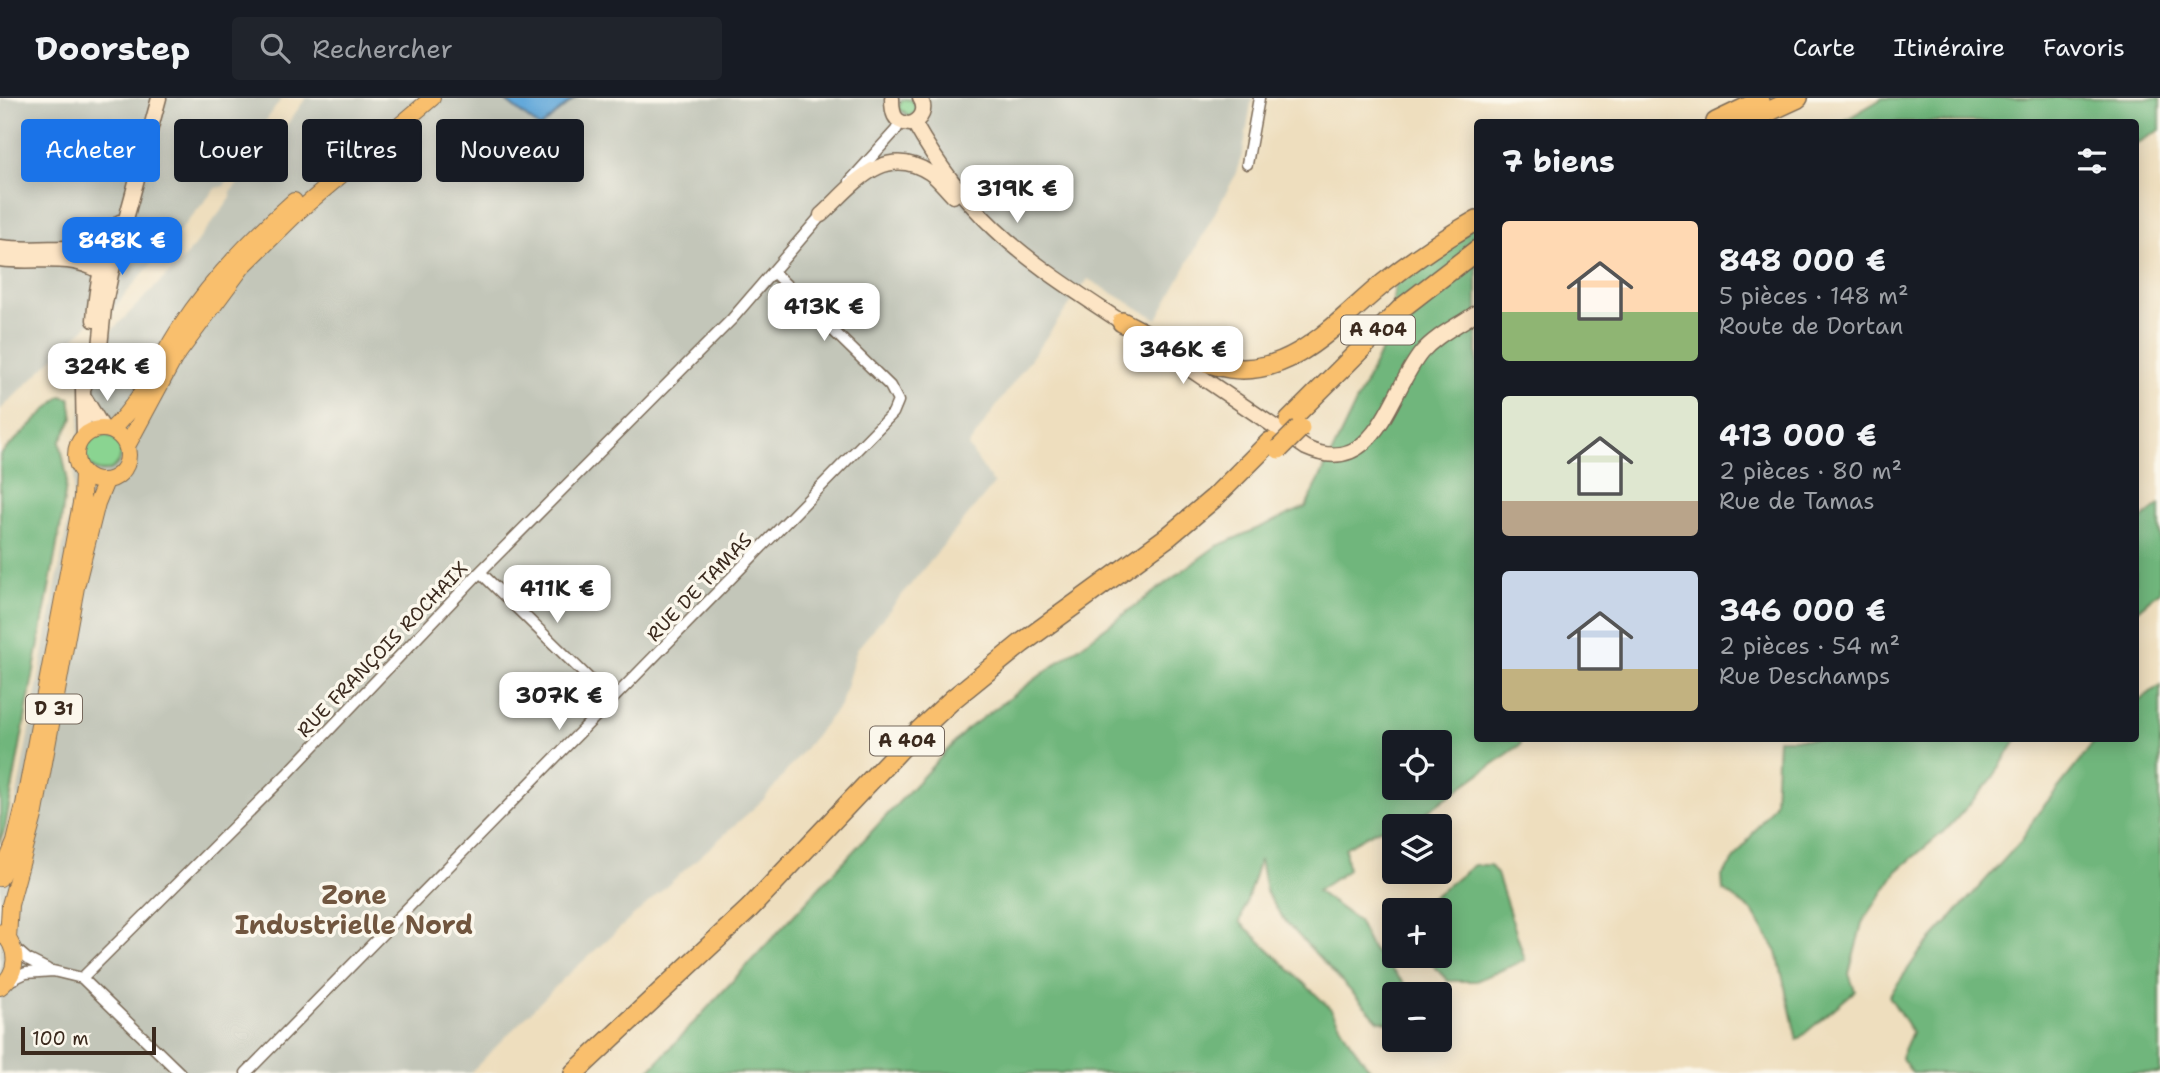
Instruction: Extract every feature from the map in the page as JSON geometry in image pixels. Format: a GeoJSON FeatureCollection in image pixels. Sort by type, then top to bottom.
{"type":"FeatureCollection","features":[{"type":"Feature","properties":{"kind":"highway"},"geometry":{"type":"LineString","coordinates":[[1729,119],[1798,98]]}},
{"type":"Feature","properties":{"kind":"highway"},"geometry":{"type":"LineString","coordinates":[[1723,119],[1754,113]]}},
{"type":"Feature","properties":{"kind":"highway"},"geometry":{"type":"LineString","coordinates":[[1122,323],[1218,366],[1246,369],[1275,364],[1308,347],[1385,282],[1474,222]]}},
{"type":"Feature","properties":{"kind":"highway","name":"A 404"},"geometry":{"type":"LineString","coordinates":[[592,1073],[760,916],[940,728],[1014,665],[1218,511],[1403,307],[1474,252]]}},
{"type":"Feature","properties":{"kind":"highway","name":"A 404"},"geometry":{"type":"LineString","coordinates":[[1294,425],[1398,330],[1474,267]]}},
{"type":"Feature","properties":{"kind":"highway","name":"A 404"},"geometry":{"type":"LineString","coordinates":[[574,1073],[749,909],[906,743],[953,699],[1012,651],[1169,536],[1275,446]]}},
{"type":"Feature","properties":{"kind":"main road"},"geometry":{"type":"LineString","coordinates":[[84,436],[84,384],[100,347],[104,308],[159,98]]}},
{"type":"Feature","properties":{"kind":"main road"},"geometry":{"type":"LineString","coordinates":[[391,119],[416,98]]}},
{"type":"Feature","properties":{"kind":"main road"},"geometry":{"type":"LineString","coordinates":[[407,119],[432,98]]}},
{"type":"Feature","properties":{"kind":"main road"},"geometry":{"type":"LineString","coordinates":[[907,122],[922,114],[924,108],[920,98]]}},
{"type":"Feature","properties":{"kind":"main road"},"geometry":{"type":"LineString","coordinates":[[893,100],[893,116],[907,122],[952,183],[976,210],[1016,248],[1048,271]]}},
{"type":"Feature","properties":{"kind":"main road"},"geometry":{"type":"LineString","coordinates":[[821,215],[873,168],[892,161],[911,163],[932,173],[978,222],[1264,421],[1306,448],[1322,453],[1338,453],[1365,442],[1383,421],[1406,374],[1423,351],[1474,314]]}},
{"type":"Feature","properties":{"kind":"main road"},"geometry":{"type":"LineString","coordinates":[[127,446],[174,359],[243,266],[245,254],[321,182]]}},
{"type":"Feature","properties":{"kind":"main road"},"geometry":{"type":"LineString","coordinates":[[82,395],[107,429],[123,439],[127,446],[129,458],[124,469],[106,481],[93,480],[83,473],[77,462],[78,444],[89,432],[107,429],[128,414],[203,296],[251,241],[328,182]]}},
{"type":"Feature","properties":{"kind":"main road"},"geometry":{"type":"LineString","coordinates":[[94,362],[95,299],[99,271],[130,206]]}},
{"type":"Feature","properties":{"kind":"main road"},"geometry":{"type":"LineString","coordinates":[[0,247],[52,250]]}},
{"type":"Feature","properties":{"kind":"main road"},"geometry":{"type":"LineString","coordinates":[[25,262],[28,256],[52,250],[81,247],[107,251]]}},
{"type":"Feature","properties":{"kind":"main road"},"geometry":{"type":"LineString","coordinates":[[104,308],[101,293],[108,262],[107,251]]}},
{"type":"Feature","properties":{"kind":"main road"},"geometry":{"type":"LineString","coordinates":[[0,259],[25,262],[76,261],[99,271]]}},
{"type":"Feature","properties":{"kind":"main road","name":"D 31"},"geometry":{"type":"LineString","coordinates":[[0,878],[15,842],[24,805],[82,498],[83,473]]}},
{"type":"Feature","properties":{"kind":"main road","name":"D 31"},"geometry":{"type":"LineString","coordinates":[[7,939],[10,905],[35,812],[76,587],[97,503],[106,481]]}},
{"type":"Feature","properties":{"kind":"main road"},"geometry":{"type":"LineString","coordinates":[[3,985],[15,965],[7,939]]}},
{"type":"Feature","properties":{"kind":"street"},"geometry":{"type":"LineString","coordinates":[[1247,164],[1259,98]]}},
{"type":"Feature","properties":{"kind":"street","name":"RUE FRANÇOIS ROCHAIX"},"geometry":{"type":"LineString","coordinates":[[82,978],[288,773],[480,572],[732,319],[821,215],[907,122]]}},
{"type":"Feature","properties":{"kind":"street","name":"RUE DE TAMAS"},"geometry":{"type":"LineString","coordinates":[[247,1073],[893,413],[898,401],[890,386],[773,272]]}},
{"type":"Feature","properties":{"kind":"street"},"geometry":{"type":"LineString","coordinates":[[480,572],[612,701]]}},
{"type":"Feature","properties":{"kind":"street"},"geometry":{"type":"LineString","coordinates":[[7,939],[27,959],[53,971],[82,978],[180,1073]]}},
{"type":"Feature","properties":{"kind":"street"},"geometry":{"type":"LineString","coordinates":[[3,985],[26,973],[53,971]]}},
{"type":"Feature","properties":{"kind":"shaded area"},"geometry":{"type":"Polygon","coordinates":[[[0,98],[282,98],[267,119],[174,119],[174,182],[226,182],[224,186],[216,188],[105,318],[93,317],[88,325],[0,410],[0,98]]]}},
{"type":"Feature","properties":{"kind":"shaded area"},"geometry":{"type":"Polygon","coordinates":[[[306,98],[1252,98],[1243,152],[1234,178],[1157,319],[1088,279],[968,446],[994,484],[857,649],[841,704],[764,799],[562,980],[470,1073],[0,1073],[0,855],[11,828],[72,500],[86,359],[187,255],[231,198],[231,191],[240,182],[288,182],[288,123],[306,98]]]}},
{"type":"Feature","properties":{"kind":"green space"},"geometry":{"type":"Polygon","coordinates":[[[1883,98],[2160,98],[2160,130],[2139,142],[2139,119],[1847,119],[1883,98]]]}},
{"type":"Feature","properties":{"kind":"green space"},"geometry":{"type":"Polygon","coordinates":[[[905,99],[911,100],[916,107],[915,113],[907,117],[906,113],[898,109],[905,99]]]}},
{"type":"Feature","properties":{"kind":"green space"},"geometry":{"type":"Polygon","coordinates":[[[1474,212],[1474,742],[1521,742],[1452,794],[1452,730],[1382,730],[1382,800],[1443,800],[1424,814],[1382,814],[1382,829],[1345,848],[1348,870],[1317,891],[1358,921],[1372,949],[1382,960],[1382,968],[1390,968],[1403,982],[1382,982],[1382,1021],[1378,1020],[1284,920],[1266,892],[1260,859],[1240,922],[1331,1009],[1350,1042],[1373,1073],[647,1073],[966,730],[1215,547],[1306,507],[1388,336],[1395,285],[1474,212]]]}},
{"type":"Feature","properties":{"kind":"green space"},"geometry":{"type":"Polygon","coordinates":[[[61,396],[70,398],[73,418],[60,442],[67,477],[61,523],[5,828],[0,843],[0,455],[61,396]]]}},
{"type":"Feature","properties":{"kind":"green space"},"geometry":{"type":"Polygon","coordinates":[[[103,435],[116,440],[121,453],[116,466],[103,471],[90,466],[85,453],[90,440],[103,435]]]}},
{"type":"Feature","properties":{"kind":"green space"},"geometry":{"type":"Polygon","coordinates":[[[2160,505],[2160,591],[2139,609],[2139,522],[2160,505]]]}},
{"type":"Feature","properties":{"kind":"green space"},"geometry":{"type":"Polygon","coordinates":[[[2160,685],[2160,1073],[1912,1073],[1901,1057],[1912,1032],[1889,996],[1920,952],[2022,840],[2035,817],[2094,742],[2139,742],[2139,701],[2160,685]]]}},
{"type":"Feature","properties":{"kind":"green space"},"geometry":{"type":"Polygon","coordinates":[[[1778,742],[2015,742],[1992,779],[1950,826],[1897,871],[1862,923],[1849,974],[1855,991],[1797,1040],[1777,952],[1752,911],[1723,890],[1722,876],[1775,803],[1778,742]]]}},
{"type":"Feature","properties":{"kind":"green space"},"geometry":{"type":"Polygon","coordinates":[[[1474,865],[1490,865],[1497,874],[1525,960],[1476,981],[1448,981],[1436,968],[1452,968],[1452,898],[1431,898],[1474,865]]]}},
{"type":"Feature","properties":{"kind":"water"},"geometry":{"type":"Polygon","coordinates":[[[502,98],[575,98],[550,119],[529,119],[502,98]]]}},
{"type":"Feature","properties":{"kind":"district","name":"Zone Industrielle Nord"},"geometry":{"type":"Point","coordinates":[354,910]}}]}
